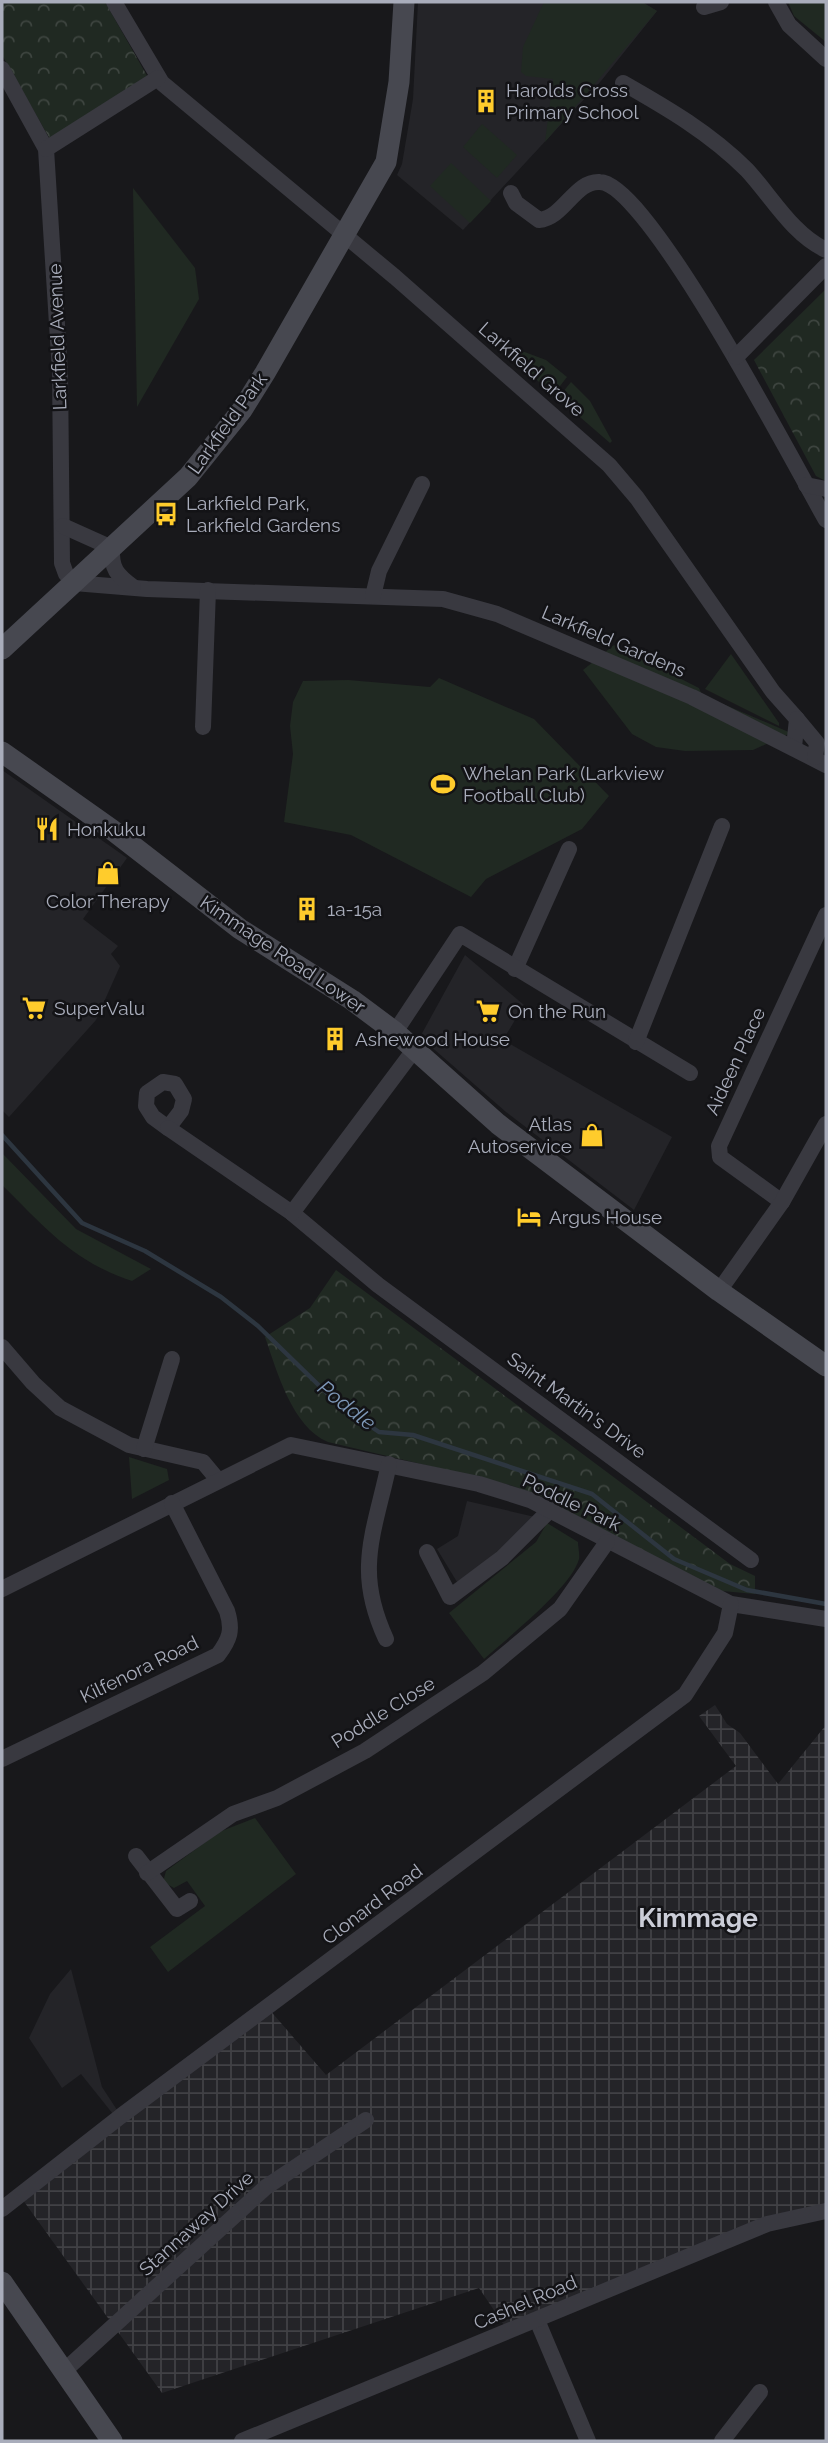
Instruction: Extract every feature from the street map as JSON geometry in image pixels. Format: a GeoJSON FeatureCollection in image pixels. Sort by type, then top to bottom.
{"type":"FeatureCollection","features":[{"type":"Feature","properties":{"kind":"main road","name":"Larkfield Park"},"geometry":{"type":"LineString","coordinates":[[74,583],[188,477],[216,445],[265,373],[370,194],[386,162],[391,142],[399,82],[404,2]]}},
{"type":"Feature","properties":{"kind":"main road"},"geometry":{"type":"LineString","coordinates":[[2,649],[74,583]]}},
{"type":"Feature","properties":{"kind":"main road","name":"Kimmage Road Lower"},"geometry":{"type":"LineString","coordinates":[[2,752],[111,829],[240,929],[352,1000],[395,1032],[498,1125],[719,1291],[826,1366]]}},
{"type":"Feature","properties":{"kind":"main road"},"geometry":{"type":"LineString","coordinates":[[2,2282],[112,2441]]}},
{"type":"Feature","properties":{"kind":"street"},"geometry":{"type":"LineString","coordinates":[[2,69],[46,149],[158,78],[114,2]]}},
{"type":"Feature","properties":{"kind":"street"},"geometry":{"type":"LineString","coordinates":[[704,7],[721,2]]}},
{"type":"Feature","properties":{"kind":"street"},"geometry":{"type":"LineString","coordinates":[[776,2],[789,25],[826,59]]}},
{"type":"Feature","properties":{"kind":"street","name":"Larkfield Grove"},"geometry":{"type":"LineString","coordinates":[[158,78],[609,465],[645,509],[773,692],[817,743],[821,761]]}},
{"type":"Feature","properties":{"kind":"street"},"geometry":{"type":"LineString","coordinates":[[623,83],[687,119],[746,170],[808,240],[826,250]]}},
{"type":"Feature","properties":{"kind":"street","name":"Larkfield Avenue"},"geometry":{"type":"LineString","coordinates":[[46,149],[57,302],[62,563],[66,574],[74,583]]}},
{"type":"Feature","properties":{"kind":"street"},"geometry":{"type":"LineString","coordinates":[[512,193],[516,203],[539,220],[543,220],[557,213],[588,184],[610,184],[617,187],[646,223],[736,357],[826,520]]}},
{"type":"Feature","properties":{"kind":"street"},"geometry":{"type":"LineString","coordinates":[[736,357],[826,266]]}},
{"type":"Feature","properties":{"kind":"street"},"geometry":{"type":"LineString","coordinates":[[373,596],[379,571],[422,484]]}},
{"type":"Feature","properties":{"kind":"street"},"geometry":{"type":"LineString","coordinates":[[806,485],[826,489]]}},
{"type":"Feature","properties":{"kind":"street"},"geometry":{"type":"LineString","coordinates":[[63,526],[112,548],[111,564],[118,576],[135,588]]}},
{"type":"Feature","properties":{"kind":"street","name":"Larkfield Gardens"},"geometry":{"type":"LineString","coordinates":[[74,583],[135,588],[443,599],[497,614],[694,698],[821,761]]}},
{"type":"Feature","properties":{"kind":"street"},"geometry":{"type":"LineString","coordinates":[[203,727],[208,590]]}},
{"type":"Feature","properties":{"kind":"street"},"geometry":{"type":"LineString","coordinates":[[794,747],[797,719]]}},
{"type":"Feature","properties":{"kind":"street"},"geometry":{"type":"LineString","coordinates":[[636,1042],[722,826]]}},
{"type":"Feature","properties":{"kind":"street"},"geometry":{"type":"LineString","coordinates":[[515,968],[569,849]]}},
{"type":"Feature","properties":{"kind":"street","name":"Aideen Place"},"geometry":{"type":"LineString","coordinates":[[782,1202],[720,1157],[719,1146],[826,915]]}},
{"type":"Feature","properties":{"kind":"street"},"geometry":{"type":"LineString","coordinates":[[395,1032],[460,934],[690,1073]]}},
{"type":"Feature","properties":{"kind":"street"},"geometry":{"type":"LineString","coordinates":[[292,1213],[414,1050]]}},
{"type":"Feature","properties":{"kind":"street","name":"Saint Martin's Drive"},"geometry":{"type":"LineString","coordinates":[[167,1128],[292,1213],[378,1285],[751,1560]]}},
{"type":"Feature","properties":{"kind":"street"},"geometry":{"type":"LineString","coordinates":[[719,1291],[782,1202],[824,1134]]}},
{"type":"Feature","properties":{"kind":"street"},"geometry":{"type":"LineString","coordinates":[[2,1589],[218,1480],[203,1462],[144,1449],[108,1436],[60,1408],[4,1350]]}},
{"type":"Feature","properties":{"kind":"street"},"geometry":{"type":"LineString","coordinates":[[144,1449],[172,1359]]}},
{"type":"Feature","properties":{"kind":"street","name":"Poddle Park"},"geometry":{"type":"LineString","coordinates":[[218,1480],[292,1445],[480,1484],[550,1510],[607,1542],[731,1604],[826,1619]]}},
{"type":"Feature","properties":{"kind":"street"},"geometry":{"type":"LineString","coordinates":[[386,1639],[384,1617],[367,1582],[368,1557],[389,1464]]}},
{"type":"Feature","properties":{"kind":"street","name":"Kilfenora Road"},"geometry":{"type":"LineString","coordinates":[[2,1759],[218,1655],[230,1639],[231,1625],[227,1611],[172,1503]]}},
{"type":"Feature","properties":{"kind":"street"},"geometry":{"type":"LineString","coordinates":[[427,1552],[450,1597],[502,1558],[550,1510]]}},
{"type":"Feature","properties":{"kind":"street","name":"Poddle Close"},"geometry":{"type":"LineString","coordinates":[[147,1873],[233,1814],[277,1798],[365,1751],[483,1673],[560,1609],[607,1542]]}},
{"type":"Feature","properties":{"kind":"street","name":"Clonard Road"},"geometry":{"type":"LineString","coordinates":[[2,2209],[121,2116],[685,1695],[724,1633],[731,1604]]}},
{"type":"Feature","properties":{"kind":"street"},"geometry":{"type":"LineString","coordinates":[[136,1856],[177,1909],[190,1901]]}},
{"type":"Feature","properties":{"kind":"street","name":"Stannaway Drive"},"geometry":{"type":"LineString","coordinates":[[64,2371],[266,2187],[366,2120]]}},
{"type":"Feature","properties":{"kind":"street","name":"Cashel Road"},"geometry":{"type":"LineString","coordinates":[[242,2441],[767,2224],[826,2211]]}},
{"type":"Feature","properties":{"kind":"street"},"geometry":{"type":"LineString","coordinates":[[537,2319],[588,2441]]}},
{"type":"Feature","properties":{"kind":"street"},"geometry":{"type":"LineString","coordinates":[[722,2441],[760,2392]]}},
{"type":"Feature","properties":{"kind":"shaded area"},"geometry":{"type":"Polygon","coordinates":[[[418,2],[642,2],[657,11],[601,81],[463,230],[397,175],[402,164],[413,99],[418,2]]]}},
{"type":"Feature","properties":{"kind":"shaded area"},"geometry":{"type":"Polygon","coordinates":[[[2,770],[127,858],[83,919],[118,946],[111,954],[120,966],[96,1020],[9,1117],[2,1110],[2,770]]]}},
{"type":"Feature","properties":{"kind":"shaded area"},"geometry":{"type":"Polygon","coordinates":[[[465,955],[524,1005],[503,1040],[672,1137],[634,1210],[506,1112],[420,1037],[465,955]]]}},
{"type":"Feature","properties":{"kind":"shaded area"},"geometry":{"type":"Polygon","coordinates":[[[467,1501],[535,1517],[479,1568],[457,1582],[437,1549],[458,1536],[467,1501]]]}},
{"type":"Feature","properties":{"kind":"shaded area"},"geometry":{"type":"Polygon","coordinates":[[[715,1705],[727,1724],[740,1733],[778,1784],[826,1725],[826,2211],[816,2212],[508,2331],[479,2288],[162,2393],[20,2196],[268,2008],[326,2075],[736,1766],[699,1716],[715,1705]]]}},
{"type":"Feature","properties":{"kind":"shaded area"},"geometry":{"type":"Polygon","coordinates":[[[71,1969],[102,2087],[121,2116],[117,2119],[81,2074],[62,2088],[29,2038],[50,1994],[71,1969]]]}},
{"type":"Feature","properties":{"kind":"green space"},"geometry":{"type":"Polygon","coordinates":[[[2,2],[105,2],[150,81],[50,139],[2,55],[2,2]]]}},
{"type":"Feature","properties":{"kind":"green space"},"geometry":{"type":"Polygon","coordinates":[[[544,2],[642,2],[657,11],[545,142],[553,79],[526,76],[521,72],[523,47],[544,2]]]}},
{"type":"Feature","properties":{"kind":"green space"},"geometry":{"type":"Polygon","coordinates":[[[788,2],[826,2],[826,42],[794,16],[788,2]]]}},
{"type":"Feature","properties":{"kind":"green space"},"geometry":{"type":"Polygon","coordinates":[[[482,124],[517,155],[497,178],[463,147],[482,124]]]}},
{"type":"Feature","properties":{"kind":"green space"},"geometry":{"type":"Polygon","coordinates":[[[451,163],[491,201],[470,223],[430,186],[451,163]]]}},
{"type":"Feature","properties":{"kind":"green space"},"geometry":{"type":"Polygon","coordinates":[[[133,188],[195,268],[199,299],[137,407],[133,188]]]}},
{"type":"Feature","properties":{"kind":"green space"},"geometry":{"type":"Polygon","coordinates":[[[826,289],[826,481],[816,476],[754,360],[826,289]]]}},
{"type":"Feature","properties":{"kind":"green space"},"geometry":{"type":"Polygon","coordinates":[[[495,341],[546,360],[567,377],[553,395],[495,341]]]}},
{"type":"Feature","properties":{"kind":"green space"},"geometry":{"type":"Polygon","coordinates":[[[571,382],[590,401],[612,441],[610,443],[558,398],[571,382]]]}},
{"type":"Feature","properties":{"kind":"green space"},"geometry":{"type":"Polygon","coordinates":[[[614,645],[699,688],[702,695],[791,733],[753,750],[685,751],[656,747],[632,734],[583,670],[614,645]]]}},
{"type":"Feature","properties":{"kind":"green space"},"geometry":{"type":"Polygon","coordinates":[[[731,654],[779,723],[779,726],[705,689],[731,654]]]}},
{"type":"Feature","properties":{"kind":"green space","name":"Whelan Park (Larkview Football Club)"},"geometry":{"type":"Polygon","coordinates":[[[439,678],[534,719],[609,796],[582,829],[486,879],[471,897],[351,835],[284,822],[293,754],[290,726],[293,702],[303,681],[348,680],[430,687],[439,678]]]}},
{"type":"Feature","properties":{"kind":"green space"},"geometry":{"type":"Polygon","coordinates":[[[2,1153],[76,1229],[151,1269],[132,1281],[93,1264],[61,1242],[2,1185],[2,1153]]]}},
{"type":"Feature","properties":{"kind":"green space"},"geometry":{"type":"Polygon","coordinates":[[[336,1270],[730,1564],[755,1576],[755,1594],[701,1589],[661,1570],[548,1499],[510,1485],[328,1442],[315,1435],[295,1411],[265,1337],[310,1308],[336,1270]]]}},
{"type":"Feature","properties":{"kind":"green space"},"geometry":{"type":"Polygon","coordinates":[[[129,1457],[167,1469],[169,1480],[132,1499],[129,1457]]]}},
{"type":"Feature","properties":{"kind":"green space"},"geometry":{"type":"Polygon","coordinates":[[[547,1523],[578,1542],[579,1559],[574,1571],[552,1598],[484,1659],[449,1613],[536,1542],[547,1523]]]}},
{"type":"Feature","properties":{"kind":"green space"},"geometry":{"type":"Polygon","coordinates":[[[255,1818],[296,1874],[168,1972],[150,1947],[205,1906],[187,1881],[174,1888],[163,1882],[166,1871],[219,1832],[255,1818]]]}},
{"type":"Feature","properties":{"kind":"waterway","name":"Poddle"},"geometry":{"type":"LineString","coordinates":[[2,1135],[82,1223],[145,1251],[221,1297],[258,1326],[338,1404],[379,1432],[413,1435],[592,1494],[674,1559],[747,1590],[826,1604]]}},
{"type":"Feature","properties":{"kind":"place","name":"Harolds Cross Primary School"},"geometry":{"type":"Point","coordinates":[486,101]}},
{"type":"Feature","properties":{"kind":"place","name":"Larkfield Park, Larkfield Gardens"},"geometry":{"type":"Point","coordinates":[166,514]}},
{"type":"Feature","properties":{"kind":"place","name":"Whelan Park (Larkview Football Club)"},"geometry":{"type":"Point","coordinates":[443,784]}},
{"type":"Feature","properties":{"kind":"place","name":"Honkuku"},"geometry":{"type":"Point","coordinates":[47,829]}},
{"type":"Feature","properties":{"kind":"place","name":"Color Therapy"},"geometry":{"type":"Point","coordinates":[108,873]}},
{"type":"Feature","properties":{"kind":"place","name":"1a-15a"},"geometry":{"type":"Point","coordinates":[307,909]}},
{"type":"Feature","properties":{"kind":"place","name":"SuperValu"},"geometry":{"type":"Point","coordinates":[34,1008]}},
{"type":"Feature","properties":{"kind":"place","name":"On the Run"},"geometry":{"type":"Point","coordinates":[488,1011]}},
{"type":"Feature","properties":{"kind":"place","name":"Ashewood House"},"geometry":{"type":"Point","coordinates":[335,1039]}},
{"type":"Feature","properties":{"kind":"place","name":"Atlas Autoservice"},"geometry":{"type":"Point","coordinates":[592,1135]}},
{"type":"Feature","properties":{"kind":"place","name":"Argus House"},"geometry":{"type":"Point","coordinates":[529,1217]}},
{"type":"Feature","properties":{"kind":"district","name":"Kimmage"},"geometry":{"type":"Point","coordinates":[698,1918]}}]}
